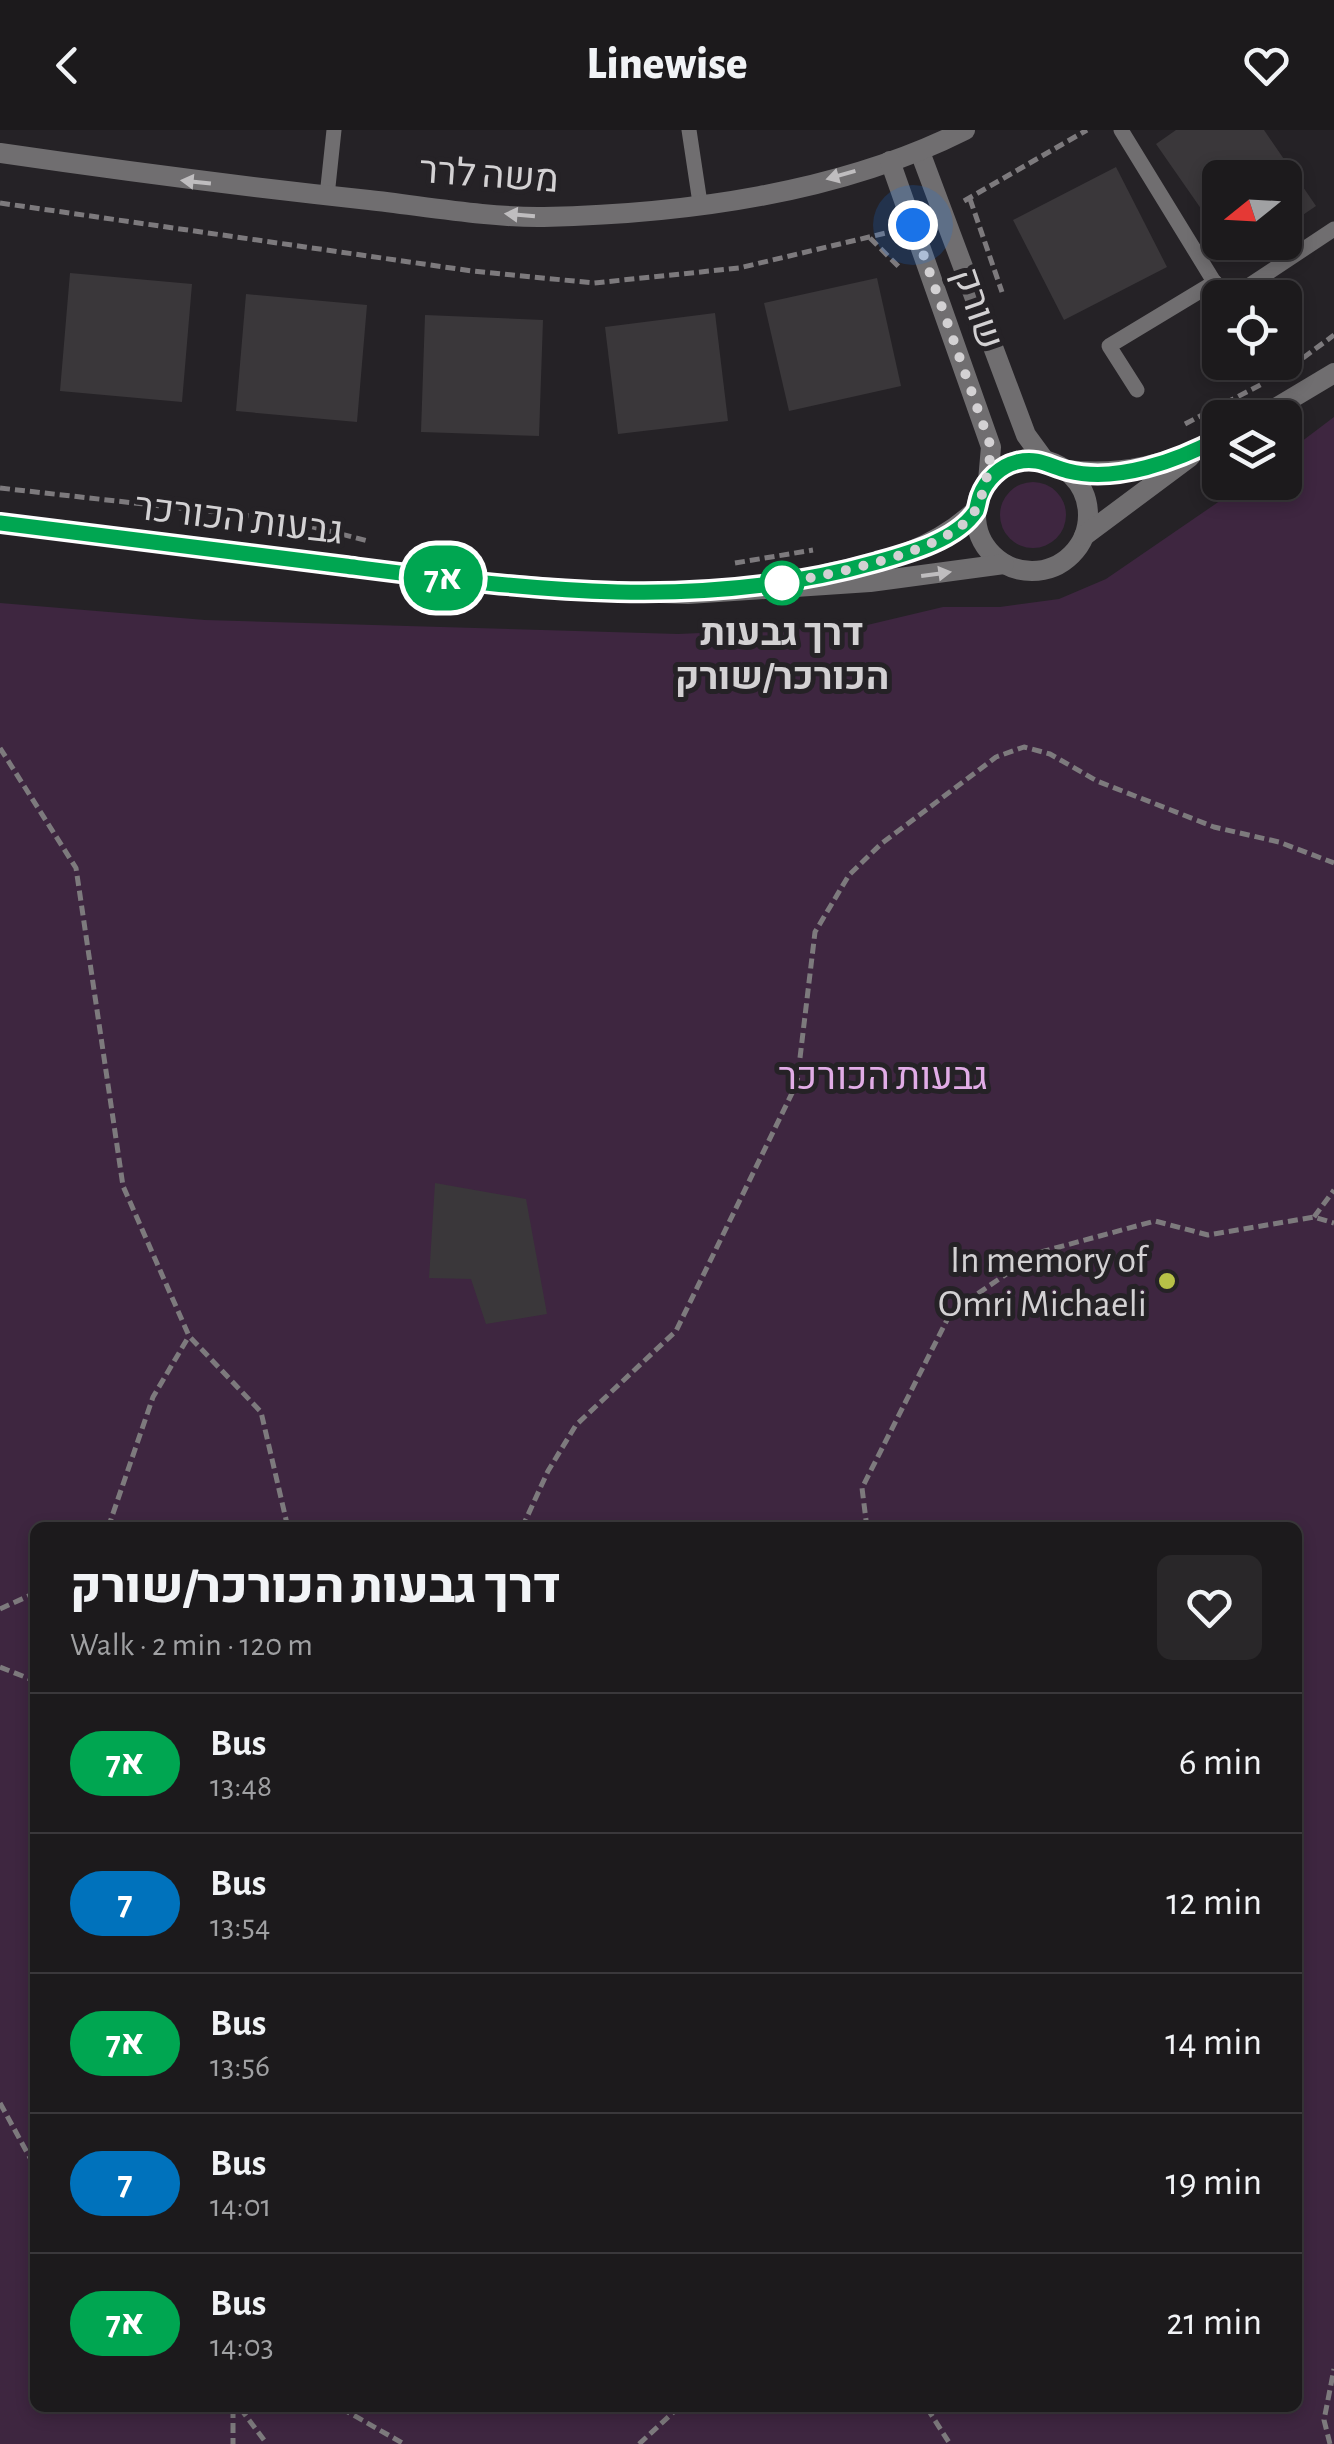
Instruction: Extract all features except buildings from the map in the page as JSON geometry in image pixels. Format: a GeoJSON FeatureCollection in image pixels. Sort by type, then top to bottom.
{"type":"FeatureCollection","features":[{"type":"Feature","properties":{"kind":"street","name":"משה לרר"},"geometry":{"type":"LineString","coordinates":[[0,152],[181,180],[541,217],[700,204],[781,192],[920,152],[964,130]]}},
{"type":"Feature","properties":{"kind":"street","name":"שורק"},"geometry":{"type":"LineString","coordinates":[[920,152],[1026,435],[1045,461]]}},
{"type":"Feature","properties":{"kind":"street","name":"שורק"},"geometry":{"type":"LineString","coordinates":[[890,161],[991,447],[988,481]]}},
{"type":"Feature","properties":{"kind":"street"},"geometry":{"type":"LineString","coordinates":[[1289,400],[1334,373]]}},
{"type":"Feature","properties":{"kind":"street"},"geometry":{"type":"LineString","coordinates":[[1066,470],[1084,494],[1088,522],[1076,550],[1051,568],[1035,572],[1004,564],[982,541],[976,510],[988,481],[1014,462],[1045,461],[1066,470],[1105,474],[1141,469],[1202,446]]}},
{"type":"Feature","properties":{"kind":"street"},"geometry":{"type":"LineString","coordinates":[[1084,536],[1202,449]]}},
{"type":"Feature","properties":{"kind":"street","name":"גבעות הכורכר"},"geometry":{"type":"LineString","coordinates":[[770,586],[875,563],[914,550],[950,534],[976,510]]}},
{"type":"Feature","properties":{"kind":"street","name":"גבעות הכורכר"},"geometry":{"type":"LineString","coordinates":[[0,523],[456,580],[559,589],[688,594],[870,582],[1004,564]]}},
{"type":"Feature","properties":{"kind":"lane"},"geometry":{"type":"LineString","coordinates":[[327,196],[334,130]]}},
{"type":"Feature","properties":{"kind":"lane"},"geometry":{"type":"LineString","coordinates":[[689,130],[700,204]]}},
{"type":"Feature","properties":{"kind":"lane"},"geometry":{"type":"LineString","coordinates":[[1121,130],[1214,280]]}},
{"type":"Feature","properties":{"kind":"lane"},"geometry":{"type":"LineString","coordinates":[[1255,280],[1334,229]]}},
{"type":"Feature","properties":{"kind":"lane"},"geometry":{"type":"LineString","coordinates":[[1137,390],[1109,346],[1202,290]]}},
{"type":"Feature","properties":{"kind":"path"},"geometry":{"type":"LineString","coordinates":[[943,212],[1087,130]]}},
{"type":"Feature","properties":{"kind":"path"},"geometry":{"type":"LineString","coordinates":[[970,198],[982,234]]}},
{"type":"Feature","properties":{"kind":"path"},"geometry":{"type":"LineString","coordinates":[[0,203],[472,271],[594,283],[739,268],[913,225]]}},
{"type":"Feature","properties":{"kind":"path"},"geometry":{"type":"LineString","coordinates":[[870,238],[886,255]]}},
{"type":"Feature","properties":{"kind":"path"},"geometry":{"type":"LineString","coordinates":[[1302,358],[1334,334]]}},
{"type":"Feature","properties":{"kind":"path"},"geometry":{"type":"LineString","coordinates":[[1184,424],[1266,382]]}},
{"type":"Feature","properties":{"kind":"path"},"geometry":{"type":"LineString","coordinates":[[0,488],[286,520],[378,544]]}},
{"type":"Feature","properties":{"kind":"path"},"geometry":{"type":"LineString","coordinates":[[732,564],[825,548]]}},
{"type":"Feature","properties":{"kind":"path"},"geometry":{"type":"LineString","coordinates":[[525,1522],[548,1471],[576,1425],[676,1330],[798,1083],[815,932],[849,876],[881,844],[996,757],[1024,747],[1050,754],[1097,780],[1214,828],[1279,842],[1334,862]]}},
{"type":"Feature","properties":{"kind":"path"},"geometry":{"type":"LineString","coordinates":[[0,748],[76,868],[124,1186],[189,1336],[261,1412],[287,1522]]}},
{"type":"Feature","properties":{"kind":"path"},"geometry":{"type":"LineString","coordinates":[[1314,1217],[1334,1190]]}},
{"type":"Feature","properties":{"kind":"path"},"geometry":{"type":"LineString","coordinates":[[866,1522],[862,1488],[951,1312],[1037,1254],[1155,1221],[1208,1235],[1314,1217],[1334,1223]]}},
{"type":"Feature","properties":{"kind":"path"},"geometry":{"type":"LineString","coordinates":[[110,1522],[153,1397],[189,1336]]}},
{"type":"Feature","properties":{"kind":"path"},"geometry":{"type":"LineString","coordinates":[[0,1609],[30,1595]]}},
{"type":"Feature","properties":{"kind":"path"},"geometry":{"type":"LineString","coordinates":[[0,1666],[30,1679]]}},
{"type":"Feature","properties":{"kind":"path"},"geometry":{"type":"LineString","coordinates":[[0,2103],[30,2158]]}},
{"type":"Feature","properties":{"kind":"path"},"geometry":{"type":"LineString","coordinates":[[1330,2444],[1324,2420],[1334,2370]]}},
{"type":"Feature","properties":{"kind":"path"},"geometry":{"type":"LineString","coordinates":[[233,2444],[236,2412]]}},
{"type":"Feature","properties":{"kind":"path"},"geometry":{"type":"LineString","coordinates":[[239,2412],[267,2444]]}},
{"type":"Feature","properties":{"kind":"path"},"geometry":{"type":"LineString","coordinates":[[348,2412],[404,2444]]}},
{"type":"Feature","properties":{"kind":"path"},"geometry":{"type":"LineString","coordinates":[[639,2444],[674,2412]]}},
{"type":"Feature","properties":{"kind":"path"},"geometry":{"type":"LineString","coordinates":[[928,2412],[950,2444]]}},
{"type":"Feature","properties":{"kind":"green space","name":"גבעות הכורכר"},"geometry":{"type":"Polygon","coordinates":[[[1334,417],[1334,2444],[0,2444],[0,603],[205,620],[678,634],[863,626],[943,607],[1000,607],[1059,599],[1106,579],[1221,500],[1302,500],[1302,441],[1334,417]]]}},
{"type":"Feature","properties":{"kind":"green space"},"geometry":{"type":"Polygon","coordinates":[[[1033,482],[1056,492],[1066,515],[1056,538],[1033,548],[1010,538],[1000,515],[1010,492],[1033,482]]]}},
{"type":"Feature","properties":{"kind":"bus line","name":"7א"},"geometry":{"type":"LineString","coordinates":[[0,523],[456,580],[688,594],[770,586],[875,563],[914,550],[950,534],[976,510],[988,481],[1014,462],[1045,461],[1066,470],[1105,474],[1141,469],[1202,447]]}},
{"type":"Feature","properties":{"kind":"place","name":"דרך גבעות הכורכר/שורק"},"geometry":{"type":"Point","coordinates":[782,583]}},
{"type":"Feature","properties":{"kind":"place","name":"In memory of Omri Michaeli"},"geometry":{"type":"Point","coordinates":[1167,1281]}},
{"type":"Feature","properties":{"kind":"route"},"geometry":{"type":"LineString","coordinates":[[782,583],[770,586],[875,563],[950,534],[976,510],[988,481],[991,447],[913,225]]}}]}
